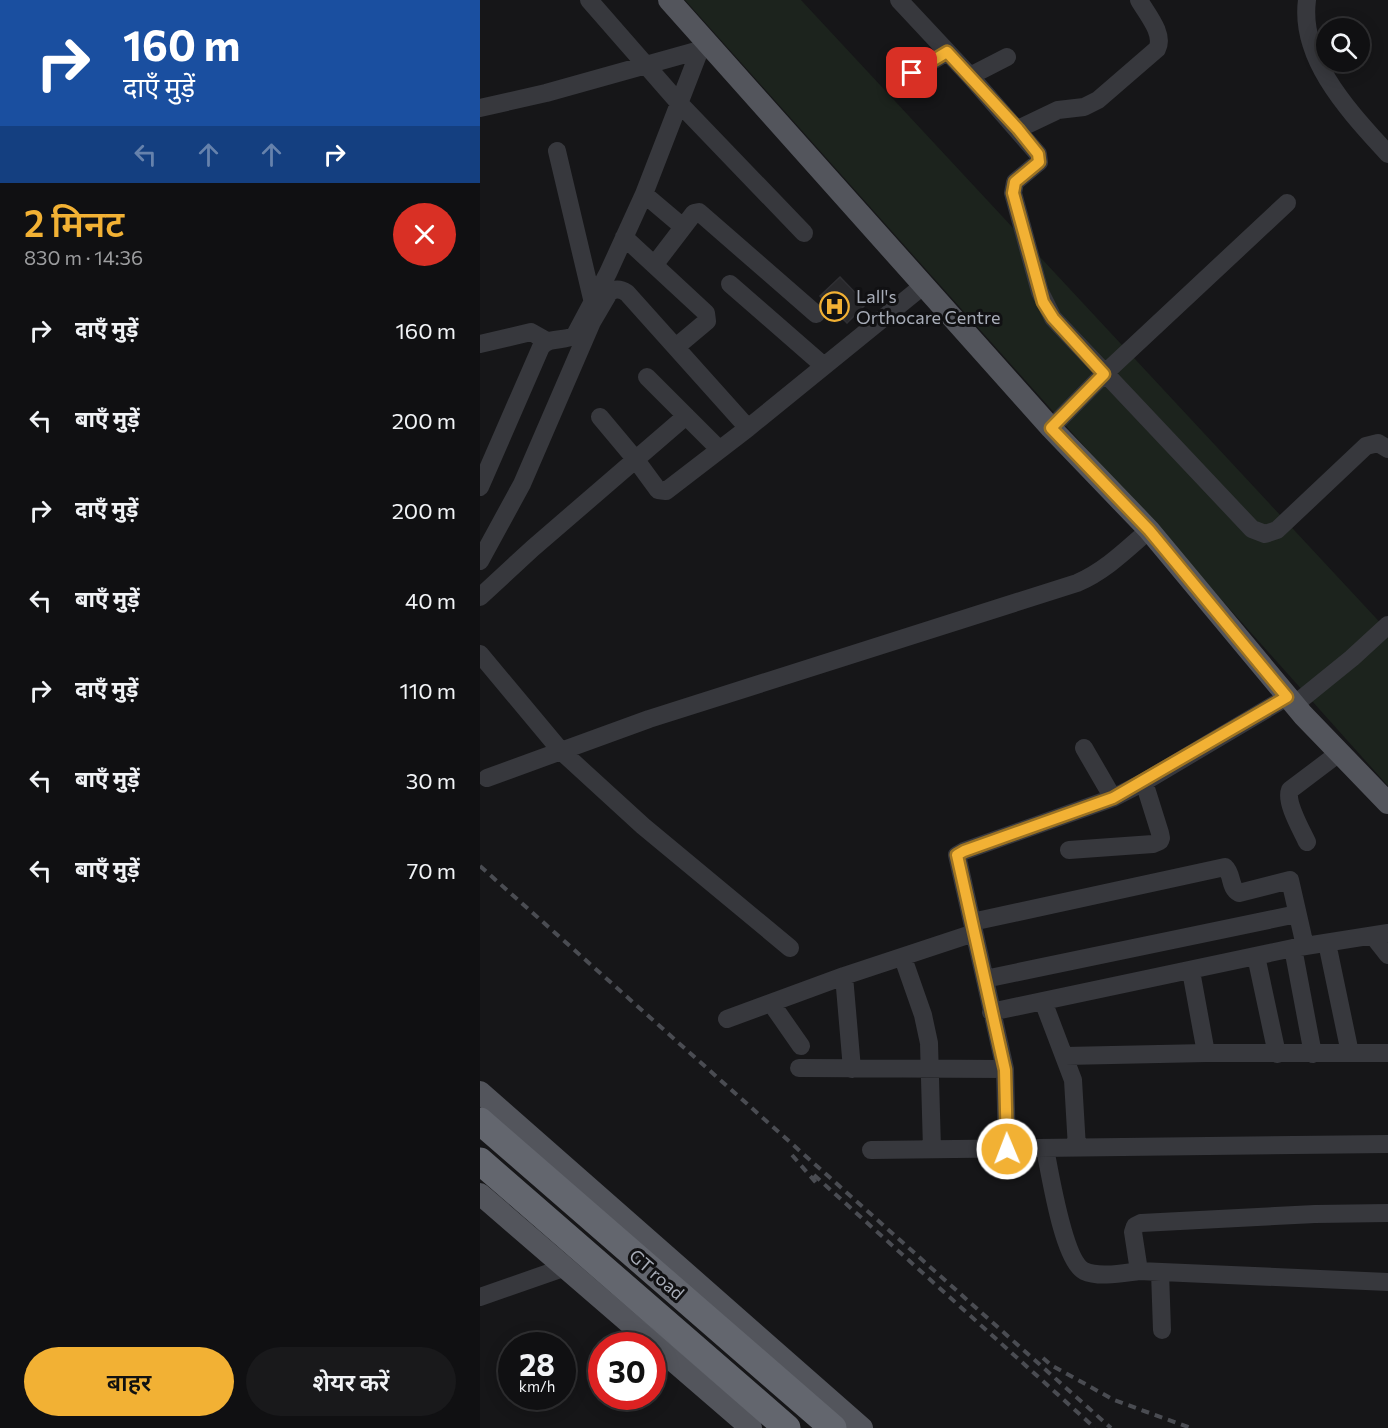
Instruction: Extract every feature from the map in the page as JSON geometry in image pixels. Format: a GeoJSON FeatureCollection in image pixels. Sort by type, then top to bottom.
{"type":"FeatureCollection","features":[{"type":"Feature","properties":{"kind":"highway","name":"GT road"},"geometry":{"type":"LineString","coordinates":[[480,1121],[833,1428]]}},
{"type":"Feature","properties":{"kind":"highway","name":"GT road"},"geometry":{"type":"LineString","coordinates":[[480,1161],[786,1428]]}},
{"type":"Feature","properties":{"kind":"main road"},"geometry":{"type":"LineString","coordinates":[[669,0],[705,49],[924,285],[1051,428],[1149,530],[1291,701],[1388,803]]}},
{"type":"Feature","properties":{"kind":"main road"},"geometry":{"type":"LineString","coordinates":[[480,1092],[862,1428]]}},
{"type":"Feature","properties":{"kind":"main road"},"geometry":{"type":"LineString","coordinates":[[480,1194],[751,1428]]}},
{"type":"Feature","properties":{"kind":"street"},"geometry":{"type":"LineString","coordinates":[[589,0],[680,103],[804,233]]}},
{"type":"Feature","properties":{"kind":"street"},"geometry":{"type":"LineString","coordinates":[[899,0],[1018,129],[1039,158],[1036,166],[1015,182],[1013,193],[1043,302],[1053,318],[1252,529],[1259,533],[1271,533],[1277,530],[1366,446],[1378,444],[1388,449]]}},
{"type":"Feature","properties":{"kind":"street"},"geometry":{"type":"LineString","coordinates":[[1018,129],[1058,110],[1084,106],[1098,100],[1157,49],[1159,38],[1138,0]]}},
{"type":"Feature","properties":{"kind":"street"},"geometry":{"type":"LineString","coordinates":[[1307,0],[1306,19],[1311,41],[1323,70],[1338,94],[1388,154]]}},
{"type":"Feature","properties":{"kind":"street"},"geometry":{"type":"LineString","coordinates":[[480,108],[546,93],[705,49]]}},
{"type":"Feature","properties":{"kind":"street"},"geometry":{"type":"LineString","coordinates":[[480,488],[543,343],[573,337],[579,331],[644,194],[680,103],[705,49]]}},
{"type":"Feature","properties":{"kind":"street"},"geometry":{"type":"LineString","coordinates":[[912,73],[947,52]]}},
{"type":"Feature","properties":{"kind":"street"},"geometry":{"type":"LineString","coordinates":[[970,76],[1007,57]]}},
{"type":"Feature","properties":{"kind":"street"},"geometry":{"type":"LineString","coordinates":[[557,151],[592,303]]}},
{"type":"Feature","properties":{"kind":"street"},"geometry":{"type":"LineString","coordinates":[[644,194],[683,227]]}},
{"type":"Feature","properties":{"kind":"street"},"geometry":{"type":"LineString","coordinates":[[1051,428],[1104,374],[1287,203]]}},
{"type":"Feature","properties":{"kind":"street"},"geometry":{"type":"LineString","coordinates":[[655,264],[694,213],[702,214],[816,314]]}},
{"type":"Feature","properties":{"kind":"street"},"geometry":{"type":"LineString","coordinates":[[624,237],[655,264],[707,316],[706,321],[676,347]]}},
{"type":"Feature","properties":{"kind":"street"},"geometry":{"type":"LineString","coordinates":[[730,284],[824,366]]}},
{"type":"Feature","properties":{"kind":"street"},"geometry":{"type":"LineString","coordinates":[[600,417],[658,490],[666,491],[748,428],[924,285]]}},
{"type":"Feature","properties":{"kind":"street"},"geometry":{"type":"LineString","coordinates":[[480,561],[522,484],[592,322],[609,293],[618,289],[627,293],[748,428]]}},
{"type":"Feature","properties":{"kind":"street"},"geometry":{"type":"LineString","coordinates":[[480,344],[531,332],[547,341]]}},
{"type":"Feature","properties":{"kind":"street"},"geometry":{"type":"LineString","coordinates":[[647,377],[719,449]]}},
{"type":"Feature","properties":{"kind":"street"},"geometry":{"type":"LineString","coordinates":[[480,597],[533,548],[686,416]]}},
{"type":"Feature","properties":{"kind":"street"},"geometry":{"type":"LineString","coordinates":[[487,778],[649,719],[1077,583],[1107,567],[1149,530]]}},
{"type":"Feature","properties":{"kind":"street"},"geometry":{"type":"LineString","coordinates":[[1007,1149],[1005,1070],[957,855],[1113,798],[1144,782],[1291,701],[1352,658],[1388,625]]}},
{"type":"Feature","properties":{"kind":"street"},"geometry":{"type":"LineString","coordinates":[[480,654],[561,751],[643,826],[790,948]]}},
{"type":"Feature","properties":{"kind":"street"},"geometry":{"type":"LineString","coordinates":[[1084,748],[1113,798]]}},
{"type":"Feature","properties":{"kind":"street"},"geometry":{"type":"LineString","coordinates":[[1307,842],[1288,794],[1290,790],[1340,753]]}},
{"type":"Feature","properties":{"kind":"street"},"geometry":{"type":"LineString","coordinates":[[1069,850],[1153,844],[1160,841],[1160,833],[1144,782]]}},
{"type":"Feature","properties":{"kind":"street"},"geometry":{"type":"LineString","coordinates":[[727,1019],[844,976],[903,958],[973,927],[1225,867],[1233,889],[1239,893],[1290,880],[1292,884],[1312,1053]]}},
{"type":"Feature","properties":{"kind":"street"},"geometry":{"type":"LineString","coordinates":[[985,979],[1297,914]]}},
{"type":"Feature","properties":{"kind":"street"},"geometry":{"type":"LineString","coordinates":[[991,1012],[1299,947],[1381,934],[1388,955]]}},
{"type":"Feature","properties":{"kind":"street"},"geometry":{"type":"LineString","coordinates":[[1328,943],[1350,1053]]}},
{"type":"Feature","properties":{"kind":"street"},"geometry":{"type":"LineString","coordinates":[[1256,956],[1276,1054]]}},
{"type":"Feature","properties":{"kind":"street"},"geometry":{"type":"LineString","coordinates":[[903,958],[927,1029],[931,1070],[932,1149]]}},
{"type":"Feature","properties":{"kind":"street"},"geometry":{"type":"LineString","coordinates":[[1191,971],[1206,1053]]}},
{"type":"Feature","properties":{"kind":"street"},"geometry":{"type":"LineString","coordinates":[[844,976],[852,1069]]}},
{"type":"Feature","properties":{"kind":"street"},"geometry":{"type":"LineString","coordinates":[[1043,1001],[1073,1080],[1077,1148]]}},
{"type":"Feature","properties":{"kind":"street"},"geometry":{"type":"LineString","coordinates":[[771,1003],[801,1046]]}},
{"type":"Feature","properties":{"kind":"street"},"geometry":{"type":"LineString","coordinates":[[1065,1056],[1388,1053]]}},
{"type":"Feature","properties":{"kind":"street"},"geometry":{"type":"LineString","coordinates":[[799,1068],[1005,1070]]}},
{"type":"Feature","properties":{"kind":"street"},"geometry":{"type":"LineString","coordinates":[[871,1150],[1388,1144]]}},
{"type":"Feature","properties":{"kind":"street"},"geometry":{"type":"LineString","coordinates":[[1046,1149],[1056,1205],[1069,1246],[1079,1267],[1086,1272],[1101,1274],[1160,1272],[1388,1282]]}},
{"type":"Feature","properties":{"kind":"street"},"geometry":{"type":"LineString","coordinates":[[1139,1272],[1133,1232],[1135,1226],[1141,1223],[1336,1213],[1388,1213]]}},
{"type":"Feature","properties":{"kind":"street"},"geometry":{"type":"LineString","coordinates":[[480,1297],[566,1267]]}},
{"type":"Feature","properties":{"kind":"street"},"geometry":{"type":"LineString","coordinates":[[1160,1272],[1162,1329]]}},
{"type":"Feature","properties":{"kind":"shaded area"},"geometry":{"type":"Polygon","coordinates":[[[685,0],[801,0],[1388,631],[1388,786],[685,0]]]}},
{"type":"Feature","properties":{"kind":"building"},"geometry":{"type":"Polygon","coordinates":[[[840,277],[866,304],[847,323],[820,296],[840,277]]]}},
{"type":"Feature","properties":{"kind":"railway"},"geometry":{"type":"LineString","coordinates":[[480,866],[1111,1428]]}},
{"type":"Feature","properties":{"kind":"railway"},"geometry":{"type":"LineString","coordinates":[[792,1155],[818,1185]]}},
{"type":"Feature","properties":{"kind":"railway"},"geometry":{"type":"LineString","coordinates":[[814,1175],[1095,1428]]}},
{"type":"Feature","properties":{"kind":"railway"},"geometry":{"type":"LineString","coordinates":[[1043,1358],[1051,1365],[1114,1400],[1191,1428]]}},
{"type":"Feature","properties":{"kind":"place","name":"Lall's Orthocare Centre"},"geometry":{"type":"Point","coordinates":[835,306]}},
{"type":"Feature","properties":{"kind":"route"},"geometry":{"type":"LineString","coordinates":[[912,73],[947,52],[1038,154],[1039,162],[1015,182],[1013,193],[1043,302],[1053,318],[1104,374],[1051,428],[1149,530],[1287,697],[1113,798],[957,855],[1005,1070],[1007,1149]]}}]}
